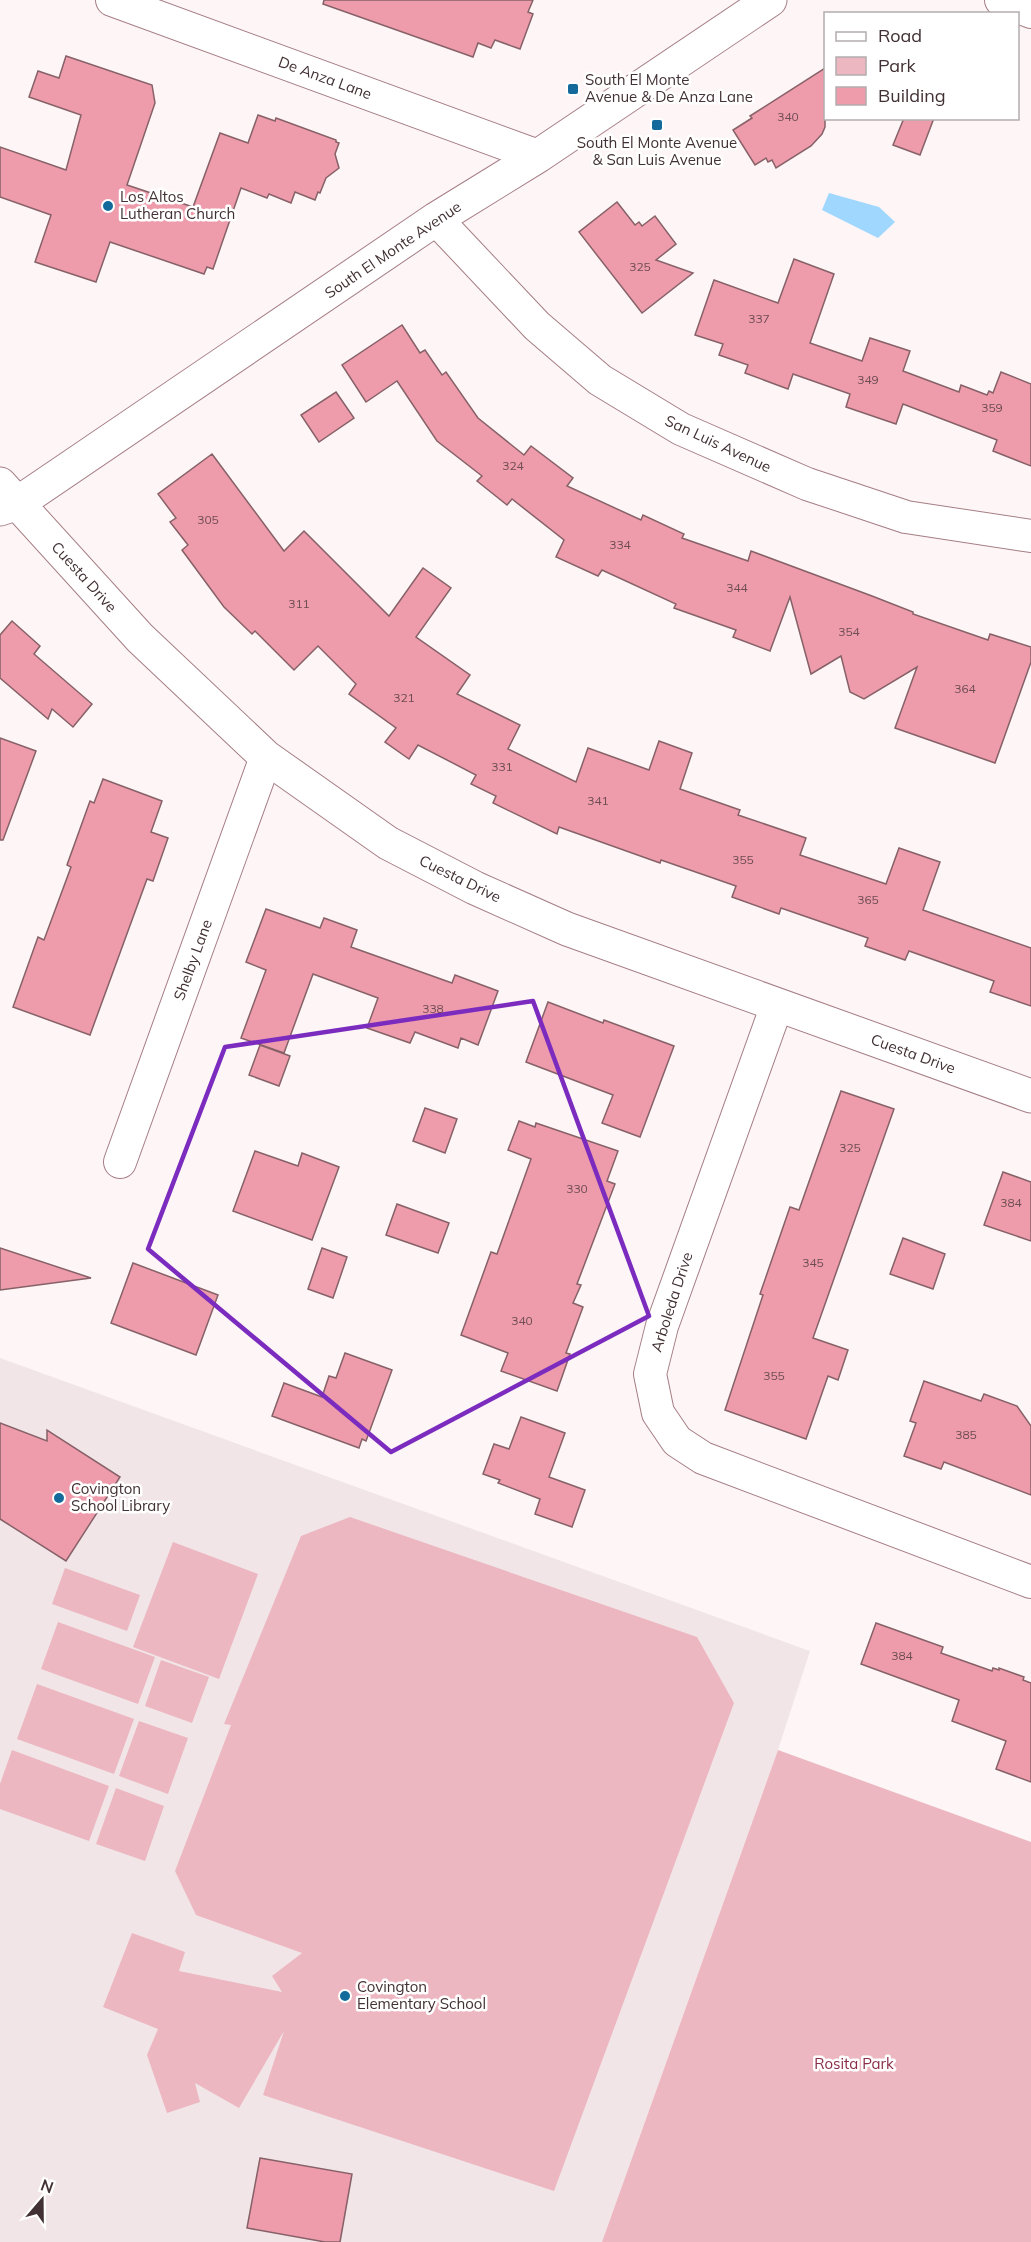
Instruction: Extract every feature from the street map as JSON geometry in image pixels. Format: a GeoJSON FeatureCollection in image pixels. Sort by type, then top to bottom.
{"type":"FeatureCollection","features":[{"type":"Feature","properties":{"kind":"street","name":"De Anza Lane"},"geometry":{"type":"LineString","coordinates":[[112,0],[538,156]]}},
{"type":"Feature","properties":{"kind":"street","name":"South El Monte Avenue"},"geometry":{"type":"LineString","coordinates":[[0,535],[6,499],[436,219],[538,156],[770,0]]}},
{"type":"Feature","properties":{"kind":"street"},"geometry":{"type":"LineString","coordinates":[[1001,0],[1031,12]]}},
{"type":"Feature","properties":{"kind":"street","name":"San Luis Avenue"},"geometry":{"type":"LineString","coordinates":[[436,219],[537,326],[600,380],[681,429],[807,484],[906,518],[1031,536]]}},
{"type":"Feature","properties":{"kind":"street","name":"Cuesta Drive"},"geometry":{"type":"LineString","coordinates":[[6,499],[140,638],[266,757],[388,843],[475,888],[567,929],[1031,1096]]}},
{"type":"Feature","properties":{"kind":"street","name":"Shelby Lane"},"geometry":{"type":"LineString","coordinates":[[120,1162],[266,757]]}},
{"type":"Feature","properties":{"kind":"street","name":"Arboleda Drive"},"geometry":{"type":"LineString","coordinates":[[777,1005],[662,1326],[650,1374],[658,1413],[677,1441],[703,1458],[1031,1582]]}},
{"type":"Feature","properties":{"kind":"highlighted area"},"geometry":{"type":"Polygon","coordinates":[[[533,1001],[649,1316],[391,1452],[148,1249],[225,1047],[533,1001]]]}},
{"type":"Feature","properties":{"kind":"shaded area","name":"Covington Elementary School"},"geometry":{"type":"Polygon","coordinates":[[[0,1358],[810,1651],[778,1750],[602,2242],[0,2242],[0,1358]]]}},
{"type":"Feature","properties":{"kind":"green space"},"geometry":{"type":"Polygon","coordinates":[[[350,1517],[697,1637],[734,1703],[554,2191],[263,2095],[284,2031],[239,2108],[195,2083],[200,2102],[167,2113],[147,2055],[158,2029],[103,2007],[132,1933],[185,1952],[179,1971],[282,1992],[272,1976],[302,1953],[196,1915],[175,1871],[231,1725],[224,1724],[301,1536],[350,1517]]]}},
{"type":"Feature","properties":{"kind":"green space"},"geometry":{"type":"Polygon","coordinates":[[[173,1542],[258,1574],[219,1679],[133,1647],[173,1542]]]}},
{"type":"Feature","properties":{"kind":"green space"},"geometry":{"type":"Polygon","coordinates":[[[65,1568],[140,1595],[127,1631],[52,1604],[65,1568]]]}},
{"type":"Feature","properties":{"kind":"green space"},"geometry":{"type":"Polygon","coordinates":[[[58,1622],[155,1657],[138,1704],[41,1669],[58,1622]]]}},
{"type":"Feature","properties":{"kind":"green space"},"geometry":{"type":"Polygon","coordinates":[[[161,1660],[209,1677],[192,1723],[145,1706],[161,1660]]]}},
{"type":"Feature","properties":{"kind":"green space"},"geometry":{"type":"Polygon","coordinates":[[[37,1684],[134,1719],[114,1774],[17,1739],[37,1684]]]}},
{"type":"Feature","properties":{"kind":"green space"},"geometry":{"type":"Polygon","coordinates":[[[139,1721],[188,1738],[168,1794],[119,1776],[139,1721]]]}},
{"type":"Feature","properties":{"kind":"green space"},"geometry":{"type":"Polygon","coordinates":[[[12,1750],[109,1786],[89,1841],[0,1809],[0,1784],[12,1750]]]}},
{"type":"Feature","properties":{"kind":"green space","name":"Rosita Park"},"geometry":{"type":"Polygon","coordinates":[[[778,1750],[1031,1842],[1031,2242],[602,2242],[778,1750]]]}},
{"type":"Feature","properties":{"kind":"green space"},"geometry":{"type":"Polygon","coordinates":[[[116,1788],[164,1806],[145,1861],[96,1844],[116,1788]]]}},
{"type":"Feature","properties":{"kind":"water"},"geometry":{"type":"Polygon","coordinates":[[[829,193],[879,207],[895,222],[878,238],[822,210],[829,193]]]}},
{"type":"Feature","properties":{"kind":"building"},"geometry":{"type":"Polygon","coordinates":[[[324,0],[533,0],[528,12],[533,14],[520,49],[495,40],[491,48],[478,43],[473,57],[323,4],[324,0]]]}},
{"type":"Feature","properties":{"kind":"building"},"geometry":{"type":"Polygon","coordinates":[[[66,56],[152,85],[155,103],[127,185],[193,207],[220,133],[248,143],[258,115],[275,121],[276,118],[336,140],[339,143],[335,154],[339,168],[326,178],[315,200],[295,192],[291,203],[269,194],[267,198],[241,188],[213,269],[207,267],[204,274],[110,242],[96,282],[35,262],[51,215],[0,197],[0,147],[66,170],[81,115],[29,97],[38,71],[59,78],[66,56]]]}},
{"type":"Feature","properties":{"kind":"building"},"geometry":{"type":"Polygon","coordinates":[[[824,69],[825,127],[811,146],[776,168],[772,160],[768,162],[766,158],[755,165],[733,130],[752,118],[750,116],[824,69]]]}},
{"type":"Feature","properties":{"kind":"building"},"geometry":{"type":"Polygon","coordinates":[[[903,120],[933,120],[920,155],[893,145],[903,120]]]}},
{"type":"Feature","properties":{"kind":"building"},"geometry":{"type":"Polygon","coordinates":[[[617,202],[635,225],[639,222],[642,226],[655,216],[676,244],[656,260],[693,273],[642,313],[579,232],[617,202]]]}},
{"type":"Feature","properties":{"kind":"building"},"geometry":{"type":"Polygon","coordinates":[[[794,259],[834,274],[810,343],[862,361],[870,338],[910,351],[903,371],[959,392],[961,385],[987,395],[989,391],[993,393],[1001,372],[1031,384],[1031,466],[993,451],[997,440],[903,404],[896,424],[846,407],[850,394],[793,374],[788,389],[745,373],[748,365],[719,355],[723,344],[695,335],[714,280],[778,303],[794,259]]]}},
{"type":"Feature","properties":{"kind":"building"},"geometry":{"type":"Polygon","coordinates":[[[402,325],[420,353],[425,350],[442,375],[446,372],[478,418],[524,455],[531,446],[573,478],[567,486],[641,520],[643,515],[684,534],[682,538],[748,561],[751,551],[872,596],[913,612],[913,614],[988,640],[990,634],[1031,647],[1031,662],[995,763],[895,728],[917,667],[864,699],[850,692],[841,656],[811,674],[790,597],[770,651],[733,637],[736,630],[674,608],[676,604],[602,570],[598,576],[556,557],[564,540],[512,499],[507,505],[477,481],[482,476],[437,441],[397,381],[366,402],[342,365],[402,325]]]}},
{"type":"Feature","properties":{"kind":"building"},"geometry":{"type":"Polygon","coordinates":[[[336,392],[354,418],[319,442],[301,415],[336,392]]]}},
{"type":"Feature","properties":{"kind":"building"},"geometry":{"type":"Polygon","coordinates":[[[212,454],[284,551],[304,531],[389,616],[423,568],[451,588],[416,637],[470,675],[457,694],[520,725],[508,749],[576,782],[588,748],[649,770],[659,741],[692,753],[680,789],[740,810],[738,815],[806,838],[800,855],[886,884],[899,848],[940,862],[923,910],[1031,948],[1031,1006],[990,992],[994,981],[909,951],[905,960],[865,946],[868,938],[781,908],[779,914],[732,897],[736,886],[661,860],[660,863],[559,827],[557,834],[493,803],[496,796],[471,784],[476,775],[418,745],[409,759],[385,742],[396,728],[349,694],[356,684],[318,646],[294,670],[255,631],[252,634],[224,607],[182,550],[188,545],[170,522],[176,518],[158,494],[212,454]]]}},
{"type":"Feature","properties":{"kind":"building"},"geometry":{"type":"Polygon","coordinates":[[[12,621],[40,646],[34,654],[92,704],[73,727],[52,709],[48,719],[0,678],[0,635],[12,621]]]}},
{"type":"Feature","properties":{"kind":"building"},"geometry":{"type":"Polygon","coordinates":[[[0,738],[36,751],[3,840],[0,840],[0,738]]]}},
{"type":"Feature","properties":{"kind":"building"},"geometry":{"type":"Polygon","coordinates":[[[103,779],[162,801],[151,832],[168,838],[153,881],[147,879],[90,1035],[13,1007],[38,937],[44,940],[71,867],[67,865],[90,801],[94,803],[103,779]]]}},
{"type":"Feature","properties":{"kind":"building"},"geometry":{"type":"Polygon","coordinates":[[[266,909],[320,928],[324,918],[357,930],[351,947],[452,983],[455,975],[498,991],[478,1045],[461,1038],[458,1048],[415,1032],[410,1043],[367,1028],[378,998],[313,974],[284,1053],[241,1038],[266,970],[246,962],[266,909]]]}},
{"type":"Feature","properties":{"kind":"building"},"geometry":{"type":"Polygon","coordinates":[[[548,1002],[674,1046],[640,1137],[602,1123],[613,1095],[526,1062],[548,1002]]]}},
{"type":"Feature","properties":{"kind":"building"},"geometry":{"type":"Polygon","coordinates":[[[260,1045],[290,1056],[279,1086],[249,1075],[260,1045]]]}},
{"type":"Feature","properties":{"kind":"building"},"geometry":{"type":"Polygon","coordinates":[[[841,1091],[894,1109],[813,1338],[848,1350],[838,1380],[828,1376],[806,1439],[725,1410],[763,1295],[760,1294],[790,1207],[799,1210],[841,1091]]]}},
{"type":"Feature","properties":{"kind":"building"},"geometry":{"type":"Polygon","coordinates":[[[425,1108],[457,1119],[445,1153],[413,1141],[425,1108]]]}},
{"type":"Feature","properties":{"kind":"building"},"geometry":{"type":"Polygon","coordinates":[[[519,1121],[535,1127],[536,1123],[618,1151],[607,1181],[615,1184],[577,1284],[581,1285],[573,1303],[583,1307],[566,1353],[570,1354],[557,1391],[501,1371],[508,1353],[461,1335],[491,1252],[497,1254],[531,1159],[508,1150],[519,1121]]]}},
{"type":"Feature","properties":{"kind":"building"},"geometry":{"type":"Polygon","coordinates":[[[255,1151],[298,1166],[302,1153],[339,1167],[312,1240],[233,1211],[255,1151]]]}},
{"type":"Feature","properties":{"kind":"building"},"geometry":{"type":"Polygon","coordinates":[[[1003,1172],[1031,1182],[1031,1241],[984,1225],[1003,1172]]]}},
{"type":"Feature","properties":{"kind":"building"},"geometry":{"type":"Polygon","coordinates":[[[397,1204],[449,1223],[438,1253],[386,1235],[397,1204]]]}},
{"type":"Feature","properties":{"kind":"building"},"geometry":{"type":"Polygon","coordinates":[[[903,1238],[945,1254],[933,1289],[890,1274],[903,1238]]]}},
{"type":"Feature","properties":{"kind":"building"},"geometry":{"type":"Polygon","coordinates":[[[0,1248],[91,1278],[0,1290],[0,1248]]]}},
{"type":"Feature","properties":{"kind":"building"},"geometry":{"type":"Polygon","coordinates":[[[322,1248],[347,1257],[333,1298],[308,1289],[322,1248]]]}},
{"type":"Feature","properties":{"kind":"building"},"geometry":{"type":"Polygon","coordinates":[[[133,1263],[218,1295],[196,1355],[111,1323],[133,1263]]]}},
{"type":"Feature","properties":{"kind":"building"},"geometry":{"type":"Polygon","coordinates":[[[345,1353],[392,1370],[366,1441],[362,1439],[359,1448],[272,1416],[284,1383],[322,1397],[329,1376],[336,1378],[345,1353]]]}},
{"type":"Feature","properties":{"kind":"building"},"geometry":{"type":"Polygon","coordinates":[[[924,1381],[981,1401],[984,1394],[1017,1406],[1031,1426],[1031,1495],[944,1462],[941,1469],[904,1456],[916,1423],[910,1421],[924,1381]]]}},
{"type":"Feature","properties":{"kind":"building"},"geometry":{"type":"Polygon","coordinates":[[[521,1417],[565,1433],[549,1477],[585,1490],[572,1527],[535,1514],[540,1499],[498,1483],[500,1480],[483,1474],[494,1444],[509,1449],[521,1417]]]}},
{"type":"Feature","properties":{"kind":"building"},"geometry":{"type":"Polygon","coordinates":[[[0,1423],[47,1441],[47,1430],[120,1477],[66,1561],[0,1519],[0,1423]]]}},
{"type":"Feature","properties":{"kind":"building"},"geometry":{"type":"Polygon","coordinates":[[[876,1623],[943,1647],[941,1653],[992,1671],[993,1668],[999,1670],[999,1668],[1024,1677],[1023,1680],[1031,1683],[1031,1782],[996,1769],[1006,1741],[952,1721],[959,1700],[861,1664],[876,1623]]]}},
{"type":"Feature","properties":{"kind":"building"},"geometry":{"type":"Polygon","coordinates":[[[260,2158],[352,2174],[340,2242],[325,2242],[247,2228],[260,2158]]]}},
{"type":"Feature","properties":{"kind":"place","name":"South El Monte Avenue & De Anza Lane"},"geometry":{"type":"Point","coordinates":[573,89]}},
{"type":"Feature","properties":{"kind":"place","name":"South El Monte Avenue & San Luis Avenue"},"geometry":{"type":"Point","coordinates":[657,125]}},
{"type":"Feature","properties":{"kind":"place","name":"Los Altos Lutheran Church"},"geometry":{"type":"Point","coordinates":[108,206]}},
{"type":"Feature","properties":{"kind":"place","name":"Covington School Library"},"geometry":{"type":"Point","coordinates":[59,1498]}},
{"type":"Feature","properties":{"kind":"place","name":"Covington Elementary School"},"geometry":{"type":"Point","coordinates":[345,1996]}}]}
